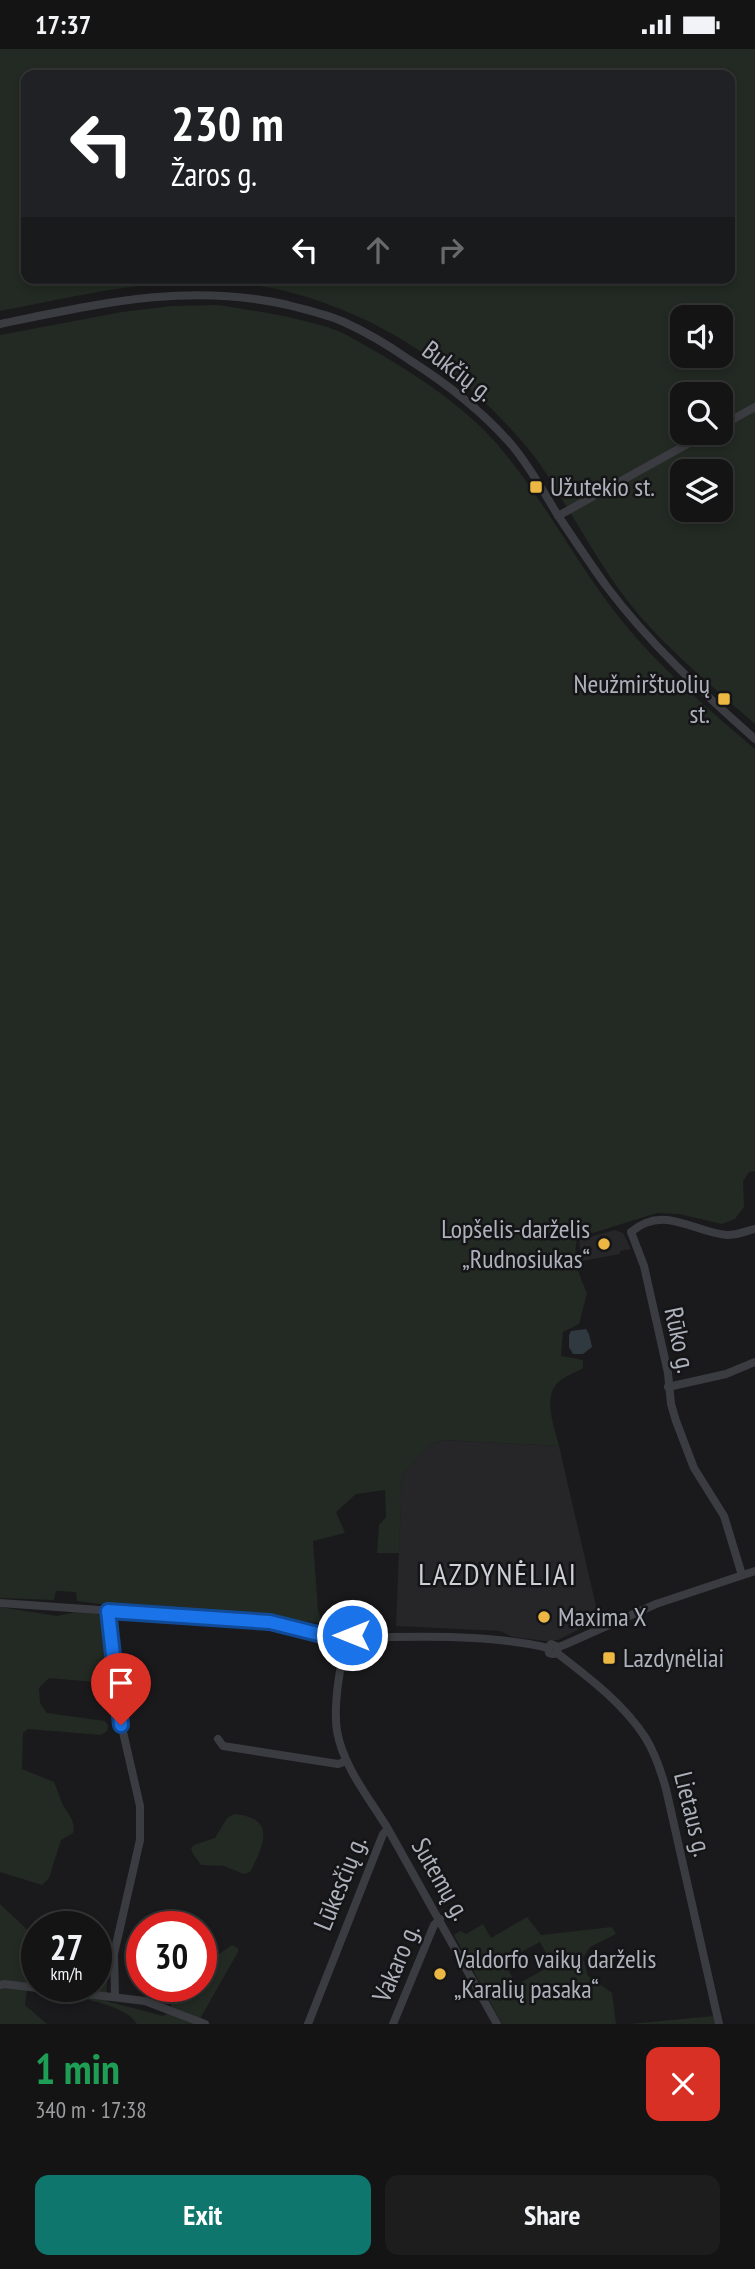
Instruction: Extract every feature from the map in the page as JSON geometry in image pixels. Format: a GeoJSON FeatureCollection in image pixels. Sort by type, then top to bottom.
{"type":"FeatureCollection","features":[{"type":"Feature","properties":{"kind":"street","name":"Bukčių g."},"geometry":{"type":"LineString","coordinates":[[0,324],[100,304],[203,294],[250,297],[309,310],[342,321],[448,384],[484,416],[525,461],[558,516],[607,587],[636,623],[669,659],[755,739]]}},
{"type":"Feature","properties":{"kind":"street"},"geometry":{"type":"LineString","coordinates":[[733,419],[755,407]]}},
{"type":"Feature","properties":{"kind":"street"},"geometry":{"type":"LineString","coordinates":[[558,516],[686,445]]}},
{"type":"Feature","properties":{"kind":"street","name":"Rūko g."},"geometry":{"type":"LineString","coordinates":[[742,1575],[723,1516],[687,1452],[671,1404],[644,1266],[631,1232],[643,1222],[652,1220],[674,1221],[728,1235],[755,1229]]}},
{"type":"Feature","properties":{"kind":"street"},"geometry":{"type":"LineString","coordinates":[[668,1387],[726,1374],[755,1362]]}},
{"type":"Feature","properties":{"kind":"street"},"geometry":{"type":"LineString","coordinates":[[0,1604],[270,1622],[345,1639],[474,1640],[533,1645],[548,1649],[554,1644],[557,1650],[656,1604],[755,1571]]}},
{"type":"Feature","properties":{"kind":"street"},"geometry":{"type":"LineString","coordinates":[[108,1611],[118,1710],[136,1784],[141,1822],[140,1840],[114,1954],[115,1996]]}},
{"type":"Feature","properties":{"kind":"street","name":"Lūkesčių g."},"geometry":{"type":"LineString","coordinates":[[308,2024],[383,1834],[388,1829],[347,1761],[337,1731],[336,1717],[345,1639]]}},
{"type":"Feature","properties":{"kind":"street","name":"Lietaus g."},"geometry":{"type":"LineString","coordinates":[[557,1650],[621,1710],[645,1737],[655,1756],[666,1789],[719,2024]]}},
{"type":"Feature","properties":{"kind":"street"},"geometry":{"type":"LineString","coordinates":[[218,1739],[223,1746],[338,1764],[347,1761]]}},
{"type":"Feature","properties":{"kind":"street","name":"Sutemų g."},"geometry":{"type":"LineString","coordinates":[[388,1829],[497,2024]]}},
{"type":"Feature","properties":{"kind":"street","name":"Vakaro g."},"geometry":{"type":"LineString","coordinates":[[393,2024],[434,1925],[440,1919]]}},
{"type":"Feature","properties":{"kind":"street"},"geometry":{"type":"LineString","coordinates":[[0,1985],[145,2001],[205,2024]]}},
{"type":"Feature","properties":{"kind":"shaded area"},"geometry":{"type":"Polygon","coordinates":[[[0,49],[755,49],[755,724],[681,658],[639,615],[607,573],[534,456],[510,428],[456,377],[427,355],[363,319],[293,293],[243,284],[735,284],[735,70],[21,70],[21,284],[156,284],[0,311],[0,49]]]}},
{"type":"Feature","properties":{"kind":"shaded area"},"geometry":{"type":"Polygon","coordinates":[[[219,305],[294,318],[338,331],[401,366],[469,416],[514,465],[606,600],[637,639],[686,688],[755,749],[755,1171],[749,1172],[743,1181],[744,1207],[735,1219],[722,1224],[679,1214],[657,1213],[577,1238],[577,1266],[587,1293],[579,1324],[563,1332],[561,1356],[583,1360],[583,1368],[560,1381],[552,1392],[551,1416],[559,1446],[443,1440],[429,1445],[402,1475],[399,1553],[377,1553],[379,1525],[386,1517],[385,1490],[356,1494],[336,1512],[345,1533],[313,1541],[318,1610],[323,1623],[130,1608],[77,1601],[76,1592],[56,1591],[54,1600],[0,1598],[0,335],[122,312],[171,306],[219,305]]]}},
{"type":"Feature","properties":{"kind":"shaded area","name":"Lopšelis-darželis „Rudnosiukas“"},"geometry":{"type":"Polygon","coordinates":[[[615,1230],[623,1233],[631,1249],[620,1251],[620,1254],[582,1261],[579,1240],[615,1230]]]}},
{"type":"Feature","properties":{"kind":"shaded area"},"geometry":{"type":"Polygon","coordinates":[[[586,1329],[592,1347],[583,1354],[573,1354],[569,1347],[571,1331],[586,1329]]]}},
{"type":"Feature","properties":{"kind":"shaded area"},"geometry":{"type":"Polygon","coordinates":[[[443,1440],[559,1446],[599,1619],[558,1640],[546,1641],[513,1637],[500,1631],[396,1626],[402,1475],[429,1445],[443,1440]]]}},
{"type":"Feature","properties":{"kind":"shaded area"},"geometry":{"type":"Polygon","coordinates":[[[0,1607],[57,1616],[76,1612],[97,1613],[104,1621],[112,1680],[106,1683],[49,1678],[39,1688],[40,1703],[47,1713],[105,1721],[107,1731],[101,1735],[28,1729],[23,1733],[22,1769],[54,1782],[74,1828],[73,1833],[61,1840],[49,1878],[42,1885],[0,1872],[0,1607]]]}},
{"type":"Feature","properties":{"kind":"shaded area"},"geometry":{"type":"Polygon","coordinates":[[[234,1814],[257,1821],[262,1827],[259,1852],[250,1872],[244,1874],[224,1866],[201,1865],[191,1848],[215,1838],[227,1818],[234,1814]]]}},
{"type":"Feature","properties":{"kind":"shaded area"},"geometry":{"type":"Polygon","coordinates":[[[0,1904],[21,1924],[21,2002],[25,2002],[25,2005],[47,2024],[0,2024],[0,1904]]]}},
{"type":"Feature","properties":{"kind":"shaded area"},"geometry":{"type":"Polygon","coordinates":[[[527,1917],[541,1935],[612,1927],[616,1934],[590,1947],[583,1958],[588,1976],[612,1993],[616,2024],[502,2024],[454,1935],[460,1931],[466,1934],[483,1924],[491,1938],[527,1917]],[[540,1942],[504,1961],[516,1985],[552,1965],[540,1942]]]}},
{"type":"Feature","properties":{"kind":"shaded area"},"geometry":{"type":"Polygon","coordinates":[[[232,1945],[238,1948],[217,1989],[217,1955],[232,1945]]]}},
{"type":"Feature","properties":{"kind":"shaded area"},"geometry":{"type":"Polygon","coordinates":[[[95,2002],[110,2002],[163,2016],[168,2013],[172,2002],[210,2002],[197,2024],[137,2024],[118,2009],[95,2002]]]}},
{"type":"Feature","properties":{"kind":"shaded area"},"geometry":{"type":"Polygon","coordinates":[[[713,2016],[715,2024],[630,2024],[713,2016]]]}},
{"type":"Feature","properties":{"kind":"place","name":"Užutekio st."},"geometry":{"type":"Point","coordinates":[536,487]}},
{"type":"Feature","properties":{"kind":"place","name":"Neužmirštuolių st."},"geometry":{"type":"Point","coordinates":[724,699]}},
{"type":"Feature","properties":{"kind":"place","name":"Lopšelis-darželis „Rudnosiukas“"},"geometry":{"type":"Point","coordinates":[604,1244]}},
{"type":"Feature","properties":{"kind":"place","name":"Maxima X"},"geometry":{"type":"Point","coordinates":[544,1617]}},
{"type":"Feature","properties":{"kind":"place","name":"Lazdynėliai"},"geometry":{"type":"Point","coordinates":[609,1658]}},
{"type":"Feature","properties":{"kind":"place","name":"Valdorfo vaikų darželis „Karalių pasaka“"},"geometry":{"type":"Point","coordinates":[440,1974]}},
{"type":"Feature","properties":{"kind":"district","name":"LAZDYNĖLIAI"},"geometry":{"type":"Point","coordinates":[498,1575]}},
{"type":"Feature","properties":{"kind":"route"},"geometry":{"type":"LineString","coordinates":[[121,1725],[108,1611],[270,1622],[318,1634],[339,1636],[342,1631],[348,1630],[352,1635]]}}]}
